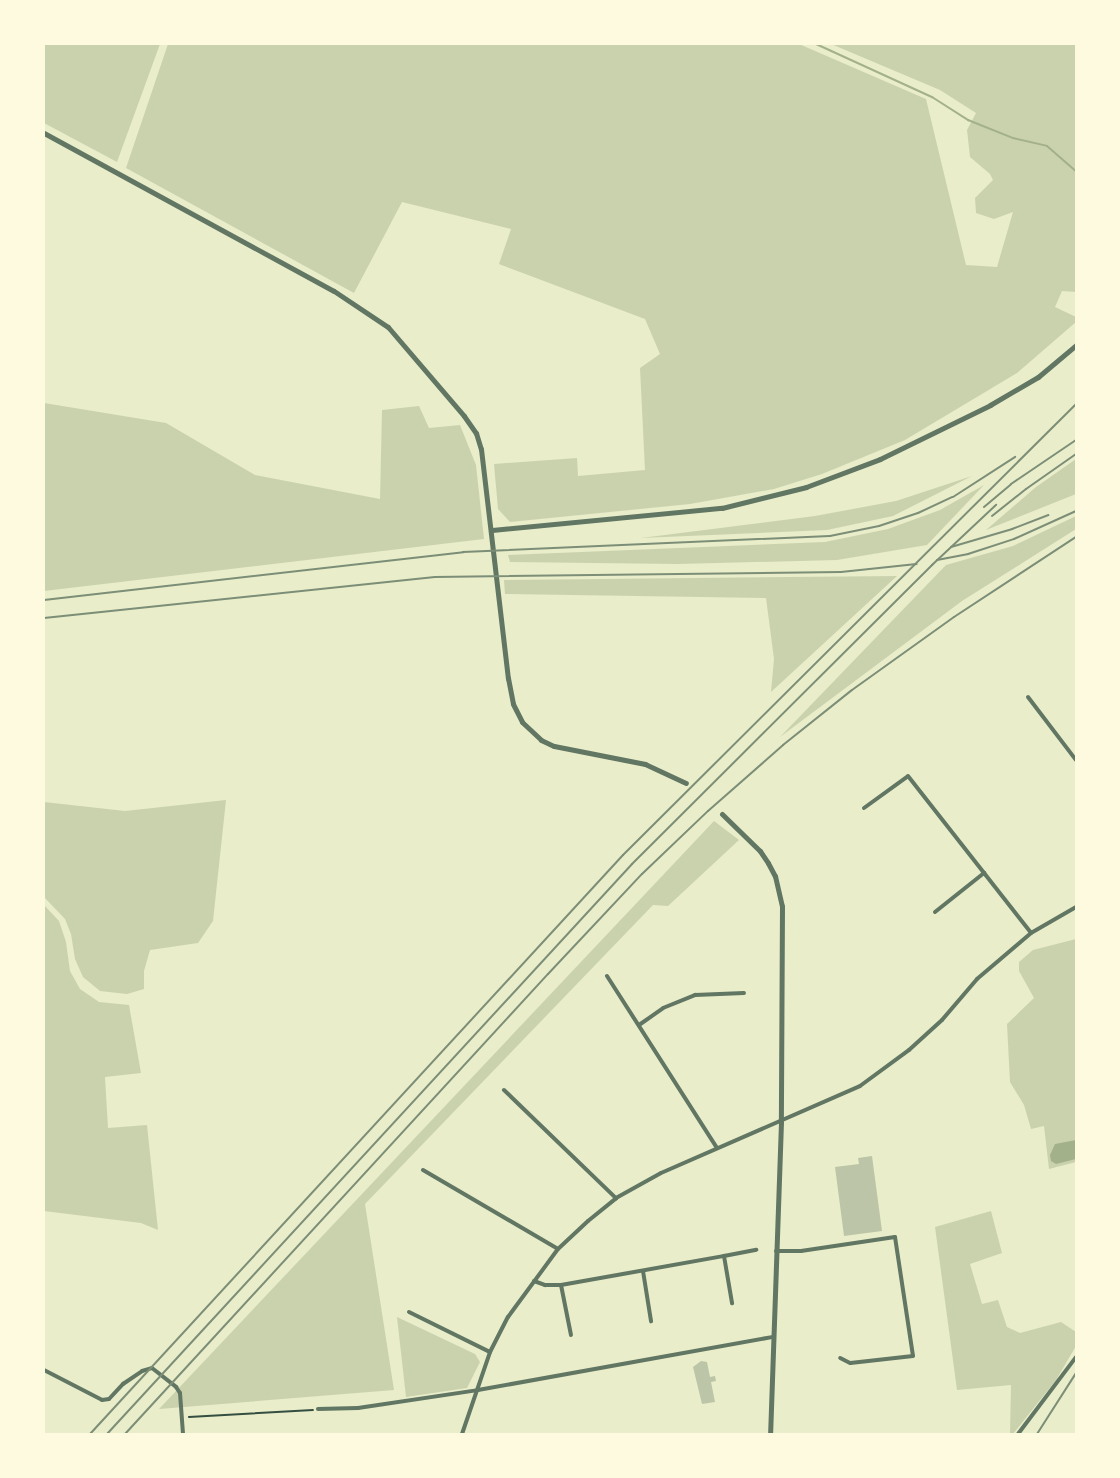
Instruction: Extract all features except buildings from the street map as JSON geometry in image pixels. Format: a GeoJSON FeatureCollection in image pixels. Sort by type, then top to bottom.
{"type":"FeatureCollection","features":[{"type":"Feature","properties":{"kind":"street"},"geometry":{"type":"LineString","coordinates":[[44,133],[334,291],[388,327],[476,434],[485,470],[510,694],[522,722],[541,740],[554,746],[645,764],[686,783]]}},
{"type":"Feature","properties":{"kind":"street"},"geometry":{"type":"LineString","coordinates":[[492,530],[722,508],[806,487],[880,459],[990,405],[1038,377],[1077,345]]}},
{"type":"Feature","properties":{"kind":"street"},"geometry":{"type":"LineString","coordinates":[[1028,697],[1077,760]]}},
{"type":"Feature","properties":{"kind":"street"},"geometry":{"type":"LineString","coordinates":[[864,808],[908,776],[1031,933]]}},
{"type":"Feature","properties":{"kind":"street"},"geometry":{"type":"LineString","coordinates":[[722,814],[760,851],[775,876],[780,891],[783,969],[781,1122],[770,1434]]}},
{"type":"Feature","properties":{"kind":"street"},"geometry":{"type":"LineString","coordinates":[[935,912],[984,873]]}},
{"type":"Feature","properties":{"kind":"street"},"geometry":{"type":"LineString","coordinates":[[462,1434],[490,1352],[508,1317],[558,1249],[616,1198],[661,1173],[860,1086],[909,1050],[942,1020],[977,979],[1031,933],[1077,907]]}},
{"type":"Feature","properties":{"kind":"street"},"geometry":{"type":"LineString","coordinates":[[607,976],[717,1148]]}},
{"type":"Feature","properties":{"kind":"street"},"geometry":{"type":"LineString","coordinates":[[639,1025],[663,1008],[695,995],[744,993]]}},
{"type":"Feature","properties":{"kind":"street"},"geometry":{"type":"LineString","coordinates":[[504,1090],[616,1198]]}},
{"type":"Feature","properties":{"kind":"street"},"geometry":{"type":"LineString","coordinates":[[423,1170],[558,1249]]}},
{"type":"Feature","properties":{"kind":"street"},"geometry":{"type":"LineString","coordinates":[[776,1251],[801,1251],[895,1237],[913,1356],[850,1363],[840,1358]]}},
{"type":"Feature","properties":{"kind":"street"},"geometry":{"type":"LineString","coordinates":[[534,1281],[545,1285],[561,1285],[756,1250]]}},
{"type":"Feature","properties":{"kind":"street"},"geometry":{"type":"LineString","coordinates":[[724,1256],[732,1303]]}},
{"type":"Feature","properties":{"kind":"street"},"geometry":{"type":"LineString","coordinates":[[643,1270],[651,1322]]}},
{"type":"Feature","properties":{"kind":"street"},"geometry":{"type":"LineString","coordinates":[[561,1285],[571,1335]]}},
{"type":"Feature","properties":{"kind":"street"},"geometry":{"type":"LineString","coordinates":[[409,1312],[490,1352]]}},
{"type":"Feature","properties":{"kind":"street"},"geometry":{"type":"LineString","coordinates":[[318,1409],[358,1408],[478,1390],[772,1337]]}},
{"type":"Feature","properties":{"kind":"street"},"geometry":{"type":"LineString","coordinates":[[1018,1434],[1063,1379],[1077,1357]]}},
{"type":"Feature","properties":{"kind":"street"},"geometry":{"type":"LineString","coordinates":[[44,1370],[102,1400],[109,1399],[123,1384],[142,1371],[152,1368],[176,1387],[180,1394],[183,1434]]}},
{"type":"Feature","properties":{"kind":"path"},"geometry":{"type":"LineString","coordinates":[[182,1418],[318,1409]]}},
{"type":"Feature","properties":{"kind":"shaded area"},"geometry":{"type":"Polygon","coordinates":[[[44,44],[160,44],[117,162],[44,123],[44,44]]]}},
{"type":"Feature","properties":{"kind":"shaded area"},"geometry":{"type":"Polygon","coordinates":[[[168,44],[799,44],[926,99],[966,265],[997,267],[1013,212],[994,219],[976,213],[975,198],[993,180],[990,174],[970,157],[967,130],[976,113],[940,90],[831,44],[1076,44],[1076,292],[1062,291],[1055,307],[1076,317],[1076,322],[1017,373],[905,440],[822,474],[774,489],[690,504],[510,522],[498,509],[494,464],[577,458],[578,476],[645,470],[640,368],[660,354],[645,319],[499,264],[511,229],[402,202],[354,293],[126,168],[168,44]]]}},
{"type":"Feature","properties":{"kind":"shaded area"},"geometry":{"type":"Polygon","coordinates":[[[44,403],[166,423],[255,475],[380,499],[382,410],[419,406],[429,428],[460,425],[476,465],[484,539],[44,591],[44,403]]]}},
{"type":"Feature","properties":{"kind":"shaded area"},"geometry":{"type":"Polygon","coordinates":[[[1076,459],[1076,494],[986,530],[1036,487],[1076,459]]]}},
{"type":"Feature","properties":{"kind":"shaded area"},"geometry":{"type":"Polygon","coordinates":[[[972,476],[893,516],[827,530],[641,538],[815,516],[896,501],[972,476]]]}},
{"type":"Feature","properties":{"kind":"shaded area"},"geometry":{"type":"Polygon","coordinates":[[[984,485],[927,545],[837,560],[678,564],[510,562],[508,555],[825,542],[888,529],[940,510],[984,485]]]}},
{"type":"Feature","properties":{"kind":"shaded area"},"geometry":{"type":"Polygon","coordinates":[[[1076,516],[1076,529],[962,601],[780,737],[946,565],[1013,546],[1076,516]]]}},
{"type":"Feature","properties":{"kind":"shaded area"},"geometry":{"type":"Polygon","coordinates":[[[897,576],[771,692],[774,659],[766,598],[505,594],[504,580],[897,576]]]}},
{"type":"Feature","properties":{"kind":"shaded area"},"geometry":{"type":"Polygon","coordinates":[[[226,800],[213,921],[198,943],[150,950],[144,971],[144,989],[127,994],[100,991],[83,977],[75,959],[71,934],[65,919],[44,897],[44,802],[125,811],[226,800]]]}},
{"type":"Feature","properties":{"kind":"shaded area"},"geometry":{"type":"Polygon","coordinates":[[[714,821],[739,840],[668,906],[653,905],[365,1204],[394,1390],[159,1409],[714,821]]]}},
{"type":"Feature","properties":{"kind":"shaded area"},"geometry":{"type":"Polygon","coordinates":[[[44,905],[59,921],[66,942],[70,971],[80,989],[99,1002],[129,1005],[141,1073],[105,1077],[108,1128],[147,1125],[158,1230],[141,1223],[44,1211],[44,905]]]}},
{"type":"Feature","properties":{"kind":"shaded area"},"geometry":{"type":"Polygon","coordinates":[[[1076,939],[1076,1162],[1049,1169],[1044,1126],[1031,1129],[1024,1105],[1010,1082],[1007,1024],[1034,998],[1019,971],[1019,962],[1033,950],[1076,939]]]}},
{"type":"Feature","properties":{"kind":"shaded area"},"geometry":{"type":"Polygon","coordinates":[[[1076,1140],[1076,1159],[1056,1164],[1051,1161],[1050,1155],[1055,1144],[1076,1140]]]}},
{"type":"Feature","properties":{"kind":"shaded area"},"geometry":{"type":"Polygon","coordinates":[[[991,1211],[1002,1253],[970,1264],[982,1304],[998,1300],[1007,1327],[1020,1333],[1061,1322],[1076,1332],[1076,1346],[1056,1380],[1013,1434],[1010,1434],[1011,1385],[957,1390],[935,1227],[991,1211]]]}},
{"type":"Feature","properties":{"kind":"shaded area"},"geometry":{"type":"Polygon","coordinates":[[[397,1317],[475,1354],[480,1362],[467,1388],[406,1397],[397,1317]]]}},
{"type":"Feature","properties":{"kind":"waterway"},"geometry":{"type":"LineString","coordinates":[[816,44],[932,97],[968,120],[1013,138],[1047,146],[1076,171]]}},
{"type":"Feature","properties":{"kind":"railway"},"geometry":{"type":"LineString","coordinates":[[90,1434],[623,855],[1076,404]]}},
{"type":"Feature","properties":{"kind":"railway"},"geometry":{"type":"LineString","coordinates":[[984,507],[1011,484],[1076,440]]}},
{"type":"Feature","properties":{"kind":"railway"},"geometry":{"type":"LineString","coordinates":[[992,516],[1076,454]]}},
{"type":"Feature","properties":{"kind":"railway"},"geometry":{"type":"LineString","coordinates":[[44,600],[463,552],[830,536],[879,526],[918,513],[953,497],[1015,457]]}},
{"type":"Feature","properties":{"kind":"railway"},"geometry":{"type":"LineString","coordinates":[[107,1434],[632,864],[932,565],[996,505]]}},
{"type":"Feature","properties":{"kind":"railway"},"geometry":{"type":"LineString","coordinates":[[937,560],[968,554],[1014,539],[1076,511]]}},
{"type":"Feature","properties":{"kind":"railway"},"geometry":{"type":"LineString","coordinates":[[951,547],[1012,529],[1048,515]]}},
{"type":"Feature","properties":{"kind":"railway"},"geometry":{"type":"LineString","coordinates":[[125,1434],[548,974],[642,874],[708,811],[783,745],[852,690],[954,617],[1076,537]]}},
{"type":"Feature","properties":{"kind":"railway"},"geometry":{"type":"LineString","coordinates":[[44,618],[435,577],[841,572],[917,564]]}},
{"type":"Feature","properties":{"kind":"railway"},"geometry":{"type":"LineString","coordinates":[[1037,1434],[1076,1373]]}}]}
